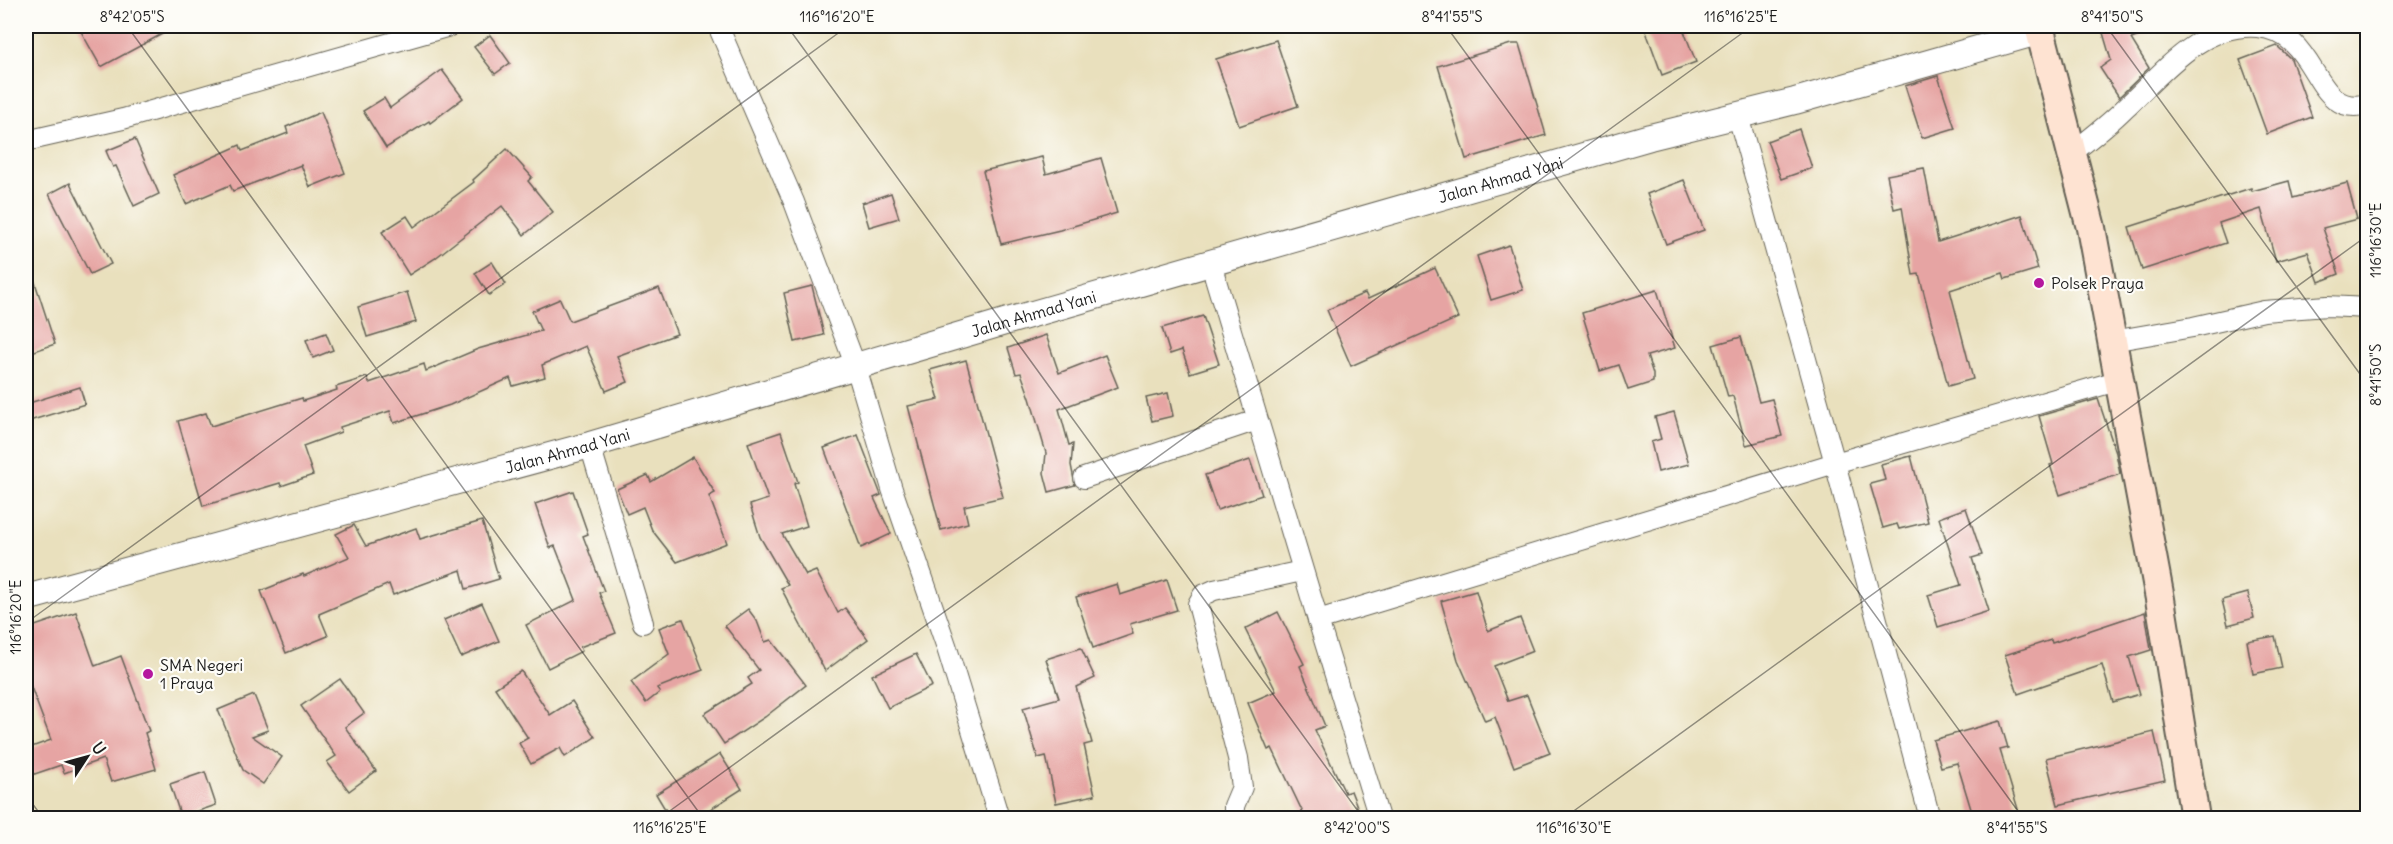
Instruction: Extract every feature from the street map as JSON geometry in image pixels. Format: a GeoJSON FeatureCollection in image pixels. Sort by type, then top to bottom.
{"type":"FeatureCollection","features":[{"type":"Feature","properties":{"kind":"main road"},"geometry":{"type":"LineString","coordinates":[[2040,28],[2091,228],[2160,599],[2195,819]]}},
{"type":"Feature","properties":{"kind":"street"},"geometry":{"type":"LineString","coordinates":[[26,141],[123,119],[450,26]]}},
{"type":"Feature","properties":{"kind":"street"},"geometry":{"type":"LineString","coordinates":[[718,26],[794,202],[856,367],[892,489],[946,645],[999,819]]}},
{"type":"Feature","properties":{"kind":"street","name":"Jalan Ahmad Yani"},"geometry":{"type":"LineString","coordinates":[[26,598],[590,445],[1008,321],[1650,137],[1738,116],[2040,28]]}},
{"type":"Feature","properties":{"kind":"street"},"geometry":{"type":"LineString","coordinates":[[2073,152],[2124,110],[2182,53],[2205,40],[2243,28],[2264,28],[2283,34],[2299,47],[2333,99],[2347,106],[2367,104]]}},
{"type":"Feature","properties":{"kind":"street"},"geometry":{"type":"LineString","coordinates":[[1738,116],[1835,463],[1930,819]]}},
{"type":"Feature","properties":{"kind":"street"},"geometry":{"type":"LineString","coordinates":[[1211,264],[1302,571],[1379,819]]}},
{"type":"Feature","properties":{"kind":"street"},"geometry":{"type":"LineString","coordinates":[[2112,341],[2193,327],[2264,310],[2327,306],[2367,308]]}},
{"type":"Feature","properties":{"kind":"street"},"geometry":{"type":"LineString","coordinates":[[1318,620],[1835,463],[2120,380]]}},
{"type":"Feature","properties":{"kind":"street"},"geometry":{"type":"LineString","coordinates":[[1084,478],[1257,420]]}},
{"type":"Feature","properties":{"kind":"street"},"geometry":{"type":"LineString","coordinates":[[590,445],[643,623]]}},
{"type":"Feature","properties":{"kind":"street"},"geometry":{"type":"LineString","coordinates":[[1234,819],[1233,811],[1242,787],[1238,758],[1198,604],[1203,595],[1214,590],[1302,571]]}},
{"type":"Feature","properties":{"kind":"building"},"geometry":{"type":"Polygon","coordinates":[[[78,26],[177,26],[101,67],[78,26]]]}},
{"type":"Feature","properties":{"kind":"building"},"geometry":{"type":"Polygon","coordinates":[[[1644,26],[1682,26],[1696,62],[1662,75],[1644,26]]]}},
{"type":"Feature","properties":{"kind":"building"},"geometry":{"type":"Polygon","coordinates":[[[2101,26],[2161,26],[2162,28],[2131,39],[2149,68],[2119,97],[2100,68],[2111,60],[2101,26]]]}},
{"type":"Feature","properties":{"kind":"building"},"geometry":{"type":"Polygon","coordinates":[[[490,35],[510,63],[495,74],[474,47],[490,35]]]}},
{"type":"Feature","properties":{"kind":"building"},"geometry":{"type":"Polygon","coordinates":[[[1276,40],[1298,106],[1239,126],[1216,59],[1276,40]]]}},
{"type":"Feature","properties":{"kind":"building"},"geometry":{"type":"Polygon","coordinates":[[[1511,44],[1519,44],[1546,135],[1466,159],[1438,66],[1511,44]]]}},
{"type":"Feature","properties":{"kind":"building"},"geometry":{"type":"Polygon","coordinates":[[[2277,46],[2291,59],[2312,117],[2267,134],[2240,60],[2277,46]]]}},
{"type":"Feature","properties":{"kind":"building"},"geometry":{"type":"Polygon","coordinates":[[[442,70],[463,98],[430,123],[429,121],[386,148],[363,111],[384,98],[390,108],[442,70]]]}},
{"type":"Feature","properties":{"kind":"building"},"geometry":{"type":"Polygon","coordinates":[[[1938,76],[1955,128],[1922,138],[1905,86],[1938,76]]]}},
{"type":"Feature","properties":{"kind":"building"},"geometry":{"type":"Polygon","coordinates":[[[321,112],[345,173],[310,187],[301,165],[233,191],[230,185],[186,204],[173,175],[240,145],[242,151],[288,133],[286,127],[321,112]]]}},
{"type":"Feature","properties":{"kind":"building"},"geometry":{"type":"Polygon","coordinates":[[[1799,129],[1812,168],[1781,179],[1767,141],[1799,129]]]}},
{"type":"Feature","properties":{"kind":"building"},"geometry":{"type":"Polygon","coordinates":[[[135,139],[159,194],[134,206],[116,166],[113,167],[106,151],[135,139]]]}},
{"type":"Feature","properties":{"kind":"building"},"geometry":{"type":"Polygon","coordinates":[[[507,149],[532,177],[528,181],[553,212],[524,235],[502,206],[434,259],[409,275],[382,232],[407,216],[414,227],[474,182],[473,180],[507,149]]]}},
{"type":"Feature","properties":{"kind":"building"},"geometry":{"type":"Polygon","coordinates":[[[1042,157],[1046,174],[1101,158],[1117,213],[1001,244],[983,171],[1042,157]]]}},
{"type":"Feature","properties":{"kind":"building"},"geometry":{"type":"Polygon","coordinates":[[[1924,168],[1938,242],[2022,215],[2038,269],[2005,279],[2003,273],[1950,290],[1973,379],[1948,386],[1919,274],[1913,275],[1902,207],[1894,209],[1887,175],[1924,168]]]}},
{"type":"Feature","properties":{"kind":"building"},"geometry":{"type":"Polygon","coordinates":[[[1684,180],[1704,230],[1666,244],[1647,194],[1684,180]]]}},
{"type":"Feature","properties":{"kind":"building"},"geometry":{"type":"Polygon","coordinates":[[[2289,181],[2293,198],[2347,183],[2357,219],[2323,228],[2339,274],[2319,282],[2308,252],[2276,261],[2261,209],[2219,223],[2226,243],[2142,270],[2129,227],[2251,188],[2252,191],[2289,181]]]}},
{"type":"Feature","properties":{"kind":"building"},"geometry":{"type":"Polygon","coordinates":[[[70,183],[111,264],[90,274],[49,194],[70,183]]]}},
{"type":"Feature","properties":{"kind":"building"},"geometry":{"type":"Polygon","coordinates":[[[891,193],[899,218],[869,227],[862,203],[891,193]]]}},
{"type":"Feature","properties":{"kind":"building"},"geometry":{"type":"Polygon","coordinates":[[[1509,245],[1523,290],[1491,300],[1477,256],[1509,245]]]}},
{"type":"Feature","properties":{"kind":"building"},"geometry":{"type":"Polygon","coordinates":[[[492,262],[506,284],[489,295],[475,273],[492,262]]]}},
{"type":"Feature","properties":{"kind":"building"},"geometry":{"type":"Polygon","coordinates":[[[26,264],[29,264],[55,344],[26,354],[26,264]]]}},
{"type":"Feature","properties":{"kind":"building"},"geometry":{"type":"Polygon","coordinates":[[[1435,268],[1458,318],[1351,366],[1327,310],[1365,293],[1368,299],[1435,268]]]}},
{"type":"Feature","properties":{"kind":"building"},"geometry":{"type":"Polygon","coordinates":[[[812,286],[824,335],[795,342],[784,293],[812,286]]]}},
{"type":"Feature","properties":{"kind":"building"},"geometry":{"type":"Polygon","coordinates":[[[659,288],[677,334],[617,356],[628,382],[606,391],[586,346],[542,365],[545,377],[513,386],[510,378],[450,405],[394,423],[390,411],[340,427],[341,432],[303,446],[313,475],[281,486],[280,483],[203,506],[178,421],[206,413],[211,426],[302,398],[303,401],[367,377],[369,383],[424,364],[426,371],[478,349],[541,331],[532,311],[560,299],[570,321],[659,288]]]}},
{"type":"Feature","properties":{"kind":"building"},"geometry":{"type":"Polygon","coordinates":[[[1657,290],[1675,348],[1647,356],[1653,382],[1628,390],[1619,365],[1600,371],[1582,313],[1657,290]]]}},
{"type":"Feature","properties":{"kind":"building"},"geometry":{"type":"Polygon","coordinates":[[[407,292],[416,322],[367,337],[358,307],[407,292]]]}},
{"type":"Feature","properties":{"kind":"building"},"geometry":{"type":"Polygon","coordinates":[[[1203,316],[1219,364],[1190,373],[1182,350],[1170,354],[1162,328],[1203,316]]]}},
{"type":"Feature","properties":{"kind":"building"},"geometry":{"type":"Polygon","coordinates":[[[326,333],[333,350],[313,358],[306,340],[326,333]]]}},
{"type":"Feature","properties":{"kind":"building"},"geometry":{"type":"Polygon","coordinates":[[[1046,335],[1059,373],[1105,355],[1118,387],[1059,409],[1069,445],[1073,444],[1071,465],[1075,485],[1049,492],[1044,473],[1046,453],[1021,373],[1016,374],[1008,348],[1046,335]]]}},
{"type":"Feature","properties":{"kind":"building"},"geometry":{"type":"Polygon","coordinates":[[[1741,337],[1759,402],[1772,399],[1782,436],[1746,445],[1733,396],[1728,397],[1713,345],[1741,337]]]}},
{"type":"Feature","properties":{"kind":"building"},"geometry":{"type":"Polygon","coordinates":[[[966,360],[1003,497],[964,506],[968,523],[941,530],[908,406],[939,399],[930,370],[966,360]]]}},
{"type":"Feature","properties":{"kind":"building"},"geometry":{"type":"Polygon","coordinates":[[[80,387],[85,404],[26,422],[26,404],[80,387]]]}},
{"type":"Feature","properties":{"kind":"building"},"geometry":{"type":"Polygon","coordinates":[[[1168,393],[1173,416],[1152,421],[1146,398],[1168,393]]]}},
{"type":"Feature","properties":{"kind":"building"},"geometry":{"type":"Polygon","coordinates":[[[2098,399],[2116,453],[2120,474],[2060,495],[2050,465],[2053,464],[2039,416],[2098,399]]]}},
{"type":"Feature","properties":{"kind":"building"},"geometry":{"type":"Polygon","coordinates":[[[1674,412],[1689,464],[1658,472],[1651,442],[1661,439],[1655,417],[1674,412]]]}},
{"type":"Feature","properties":{"kind":"building"},"geometry":{"type":"Polygon","coordinates":[[[781,432],[798,482],[794,484],[807,526],[782,534],[806,575],[816,571],[838,613],[845,608],[868,639],[825,671],[781,588],[788,585],[760,537],[750,505],[768,499],[748,443],[781,432]]]}},
{"type":"Feature","properties":{"kind":"building"},"geometry":{"type":"Polygon","coordinates":[[[858,435],[881,495],[874,498],[891,534],[861,548],[824,448],[858,435]]]}},
{"type":"Feature","properties":{"kind":"building"},"geometry":{"type":"Polygon","coordinates":[[[1911,456],[1928,522],[1899,529],[1897,524],[1883,528],[1870,484],[1885,480],[1881,464],[1911,456]]]}},
{"type":"Feature","properties":{"kind":"building"},"geometry":{"type":"Polygon","coordinates":[[[693,457],[715,493],[709,496],[727,543],[677,562],[652,530],[643,507],[627,514],[617,489],[648,475],[651,482],[693,457]]]}},
{"type":"Feature","properties":{"kind":"building"},"geometry":{"type":"Polygon","coordinates":[[[1250,460],[1262,495],[1217,510],[1205,475],[1250,460]]]}},
{"type":"Feature","properties":{"kind":"building"},"geometry":{"type":"Polygon","coordinates":[[[573,491],[588,534],[583,536],[604,591],[599,593],[616,633],[580,647],[582,651],[548,668],[526,625],[576,600],[555,546],[550,548],[535,504],[573,491]]]}},
{"type":"Feature","properties":{"kind":"building"},"geometry":{"type":"Polygon","coordinates":[[[1966,508],[1982,555],[1972,558],[1989,611],[1938,627],[1928,595],[1961,585],[1939,518],[1966,508]]]}},
{"type":"Feature","properties":{"kind":"building"},"geometry":{"type":"Polygon","coordinates":[[[482,521],[499,579],[466,589],[461,570],[393,595],[389,584],[319,614],[328,636],[286,653],[261,591],[349,557],[336,534],[354,525],[366,546],[416,528],[420,539],[482,521]]]}},
{"type":"Feature","properties":{"kind":"building"},"geometry":{"type":"Polygon","coordinates":[[[1167,580],[1177,610],[1130,624],[1133,634],[1093,648],[1076,597],[1117,584],[1120,595],[1167,580]]]}},
{"type":"Feature","properties":{"kind":"building"},"geometry":{"type":"Polygon","coordinates":[[[1476,591],[1488,631],[1520,618],[1533,651],[1494,666],[1508,701],[1527,695],[1550,753],[1514,767],[1495,717],[1485,721],[1458,660],[1441,601],[1476,591]]]}},
{"type":"Feature","properties":{"kind":"building"},"geometry":{"type":"Polygon","coordinates":[[[2248,593],[2254,618],[2228,625],[2222,600],[2248,593]]]}},
{"type":"Feature","properties":{"kind":"building"},"geometry":{"type":"Polygon","coordinates":[[[482,603],[499,641],[461,657],[444,620],[482,603]]]}},
{"type":"Feature","properties":{"kind":"building"},"geometry":{"type":"Polygon","coordinates":[[[748,609],[757,621],[765,642],[771,640],[806,685],[765,717],[724,744],[704,714],[752,684],[748,678],[759,670],[725,626],[748,609]]]}},
{"type":"Feature","properties":{"kind":"building"},"geometry":{"type":"Polygon","coordinates":[[[76,612],[95,666],[121,656],[149,731],[145,733],[156,769],[111,782],[103,759],[64,773],[61,765],[26,777],[26,749],[51,740],[26,674],[26,629],[76,612]]]}},
{"type":"Feature","properties":{"kind":"building"},"geometry":{"type":"Polygon","coordinates":[[[1278,612],[1304,664],[1300,666],[1325,726],[1315,730],[1345,793],[1351,791],[1362,819],[1306,819],[1272,748],[1268,750],[1248,703],[1276,691],[1245,629],[1278,612]]]}},
{"type":"Feature","properties":{"kind":"building"},"geometry":{"type":"Polygon","coordinates":[[[2145,612],[2151,650],[2129,657],[2140,694],[2113,702],[2102,665],[2018,694],[2005,655],[2051,640],[2052,643],[2145,612]]]}},
{"type":"Feature","properties":{"kind":"building"},"geometry":{"type":"Polygon","coordinates":[[[683,619],[703,670],[657,688],[660,692],[646,703],[631,682],[669,654],[659,628],[683,619]]]}},
{"type":"Feature","properties":{"kind":"building"},"geometry":{"type":"Polygon","coordinates":[[[2275,636],[2282,668],[2253,674],[2247,641],[2275,636]]]}},
{"type":"Feature","properties":{"kind":"building"},"geometry":{"type":"Polygon","coordinates":[[[1081,648],[1095,678],[1076,687],[1092,743],[1084,745],[1095,795],[1056,803],[1046,756],[1038,758],[1023,708],[1059,698],[1046,659],[1081,648]]]}},
{"type":"Feature","properties":{"kind":"building"},"geometry":{"type":"Polygon","coordinates":[[[916,654],[932,686],[888,708],[872,675],[916,654]]]}},
{"type":"Feature","properties":{"kind":"building"},"geometry":{"type":"Polygon","coordinates":[[[521,671],[550,715],[572,701],[595,737],[565,757],[560,748],[531,764],[519,743],[528,738],[495,688],[521,671]]]}},
{"type":"Feature","properties":{"kind":"building"},"geometry":{"type":"Polygon","coordinates":[[[340,679],[364,713],[345,727],[376,771],[349,791],[327,762],[336,756],[301,706],[340,679]]]}},
{"type":"Feature","properties":{"kind":"building"},"geometry":{"type":"Polygon","coordinates":[[[254,695],[268,730],[252,736],[282,757],[263,784],[243,770],[218,710],[254,695]]]}},
{"type":"Feature","properties":{"kind":"building"},"geometry":{"type":"Polygon","coordinates":[[[2000,721],[2008,748],[2000,750],[2021,819],[1974,819],[1957,763],[1941,767],[1933,740],[2000,721]]]}},
{"type":"Feature","properties":{"kind":"building"},"geometry":{"type":"Polygon","coordinates":[[[2154,732],[2165,780],[2058,805],[2046,758],[2154,732]]]}},
{"type":"Feature","properties":{"kind":"building"},"geometry":{"type":"Polygon","coordinates":[[[720,754],[742,789],[695,819],[671,819],[656,794],[720,754]]]}},
{"type":"Feature","properties":{"kind":"building"},"geometry":{"type":"Polygon","coordinates":[[[205,772],[216,805],[181,817],[170,784],[205,772]]]}},
{"type":"Feature","properties":{"kind":"place","name":"Polsek Praya"},"geometry":{"type":"Point","coordinates":[2039,283]}},
{"type":"Feature","properties":{"kind":"place","name":"SMA Negeri 1 Praya"},"geometry":{"type":"Point","coordinates":[148,674]}}]}
